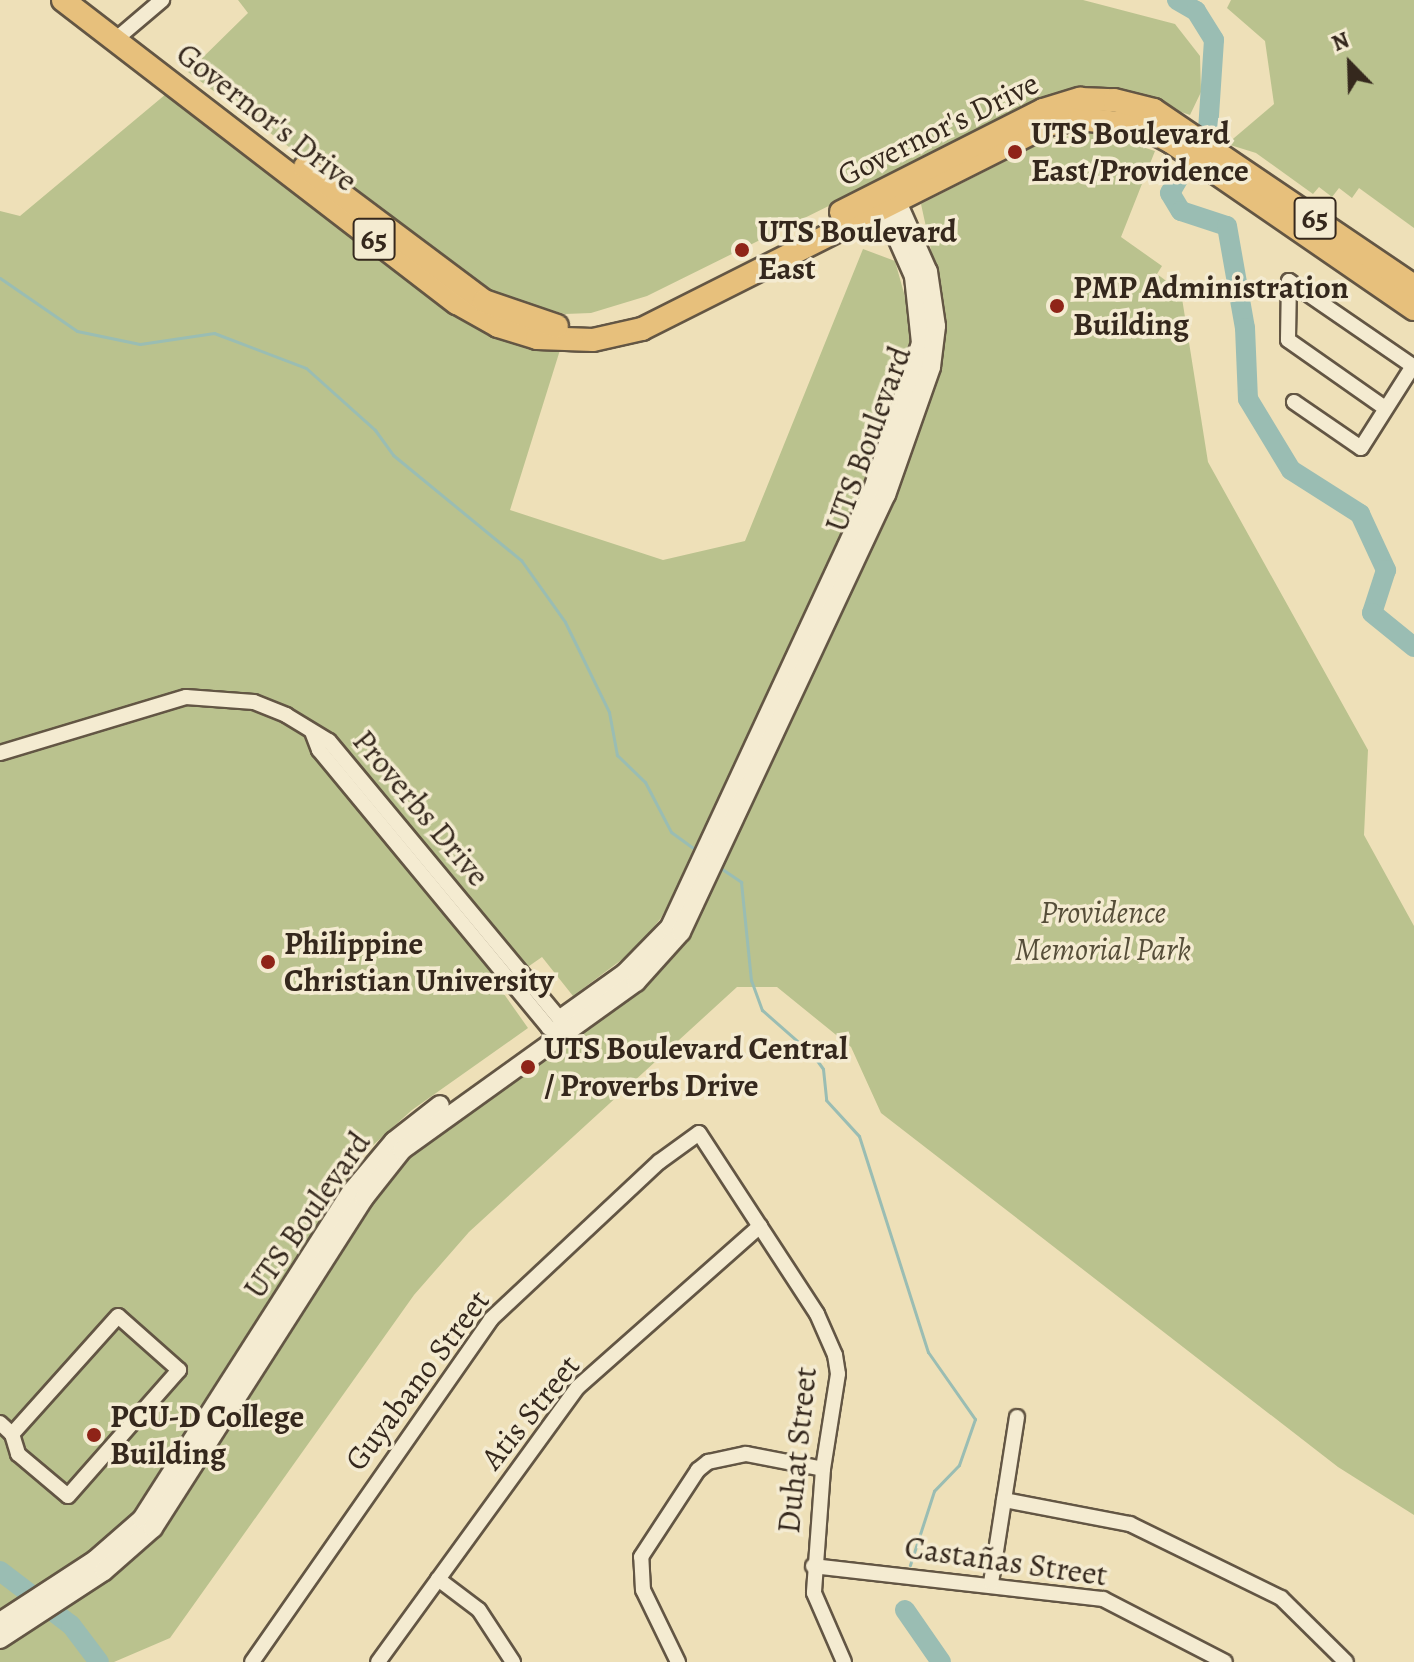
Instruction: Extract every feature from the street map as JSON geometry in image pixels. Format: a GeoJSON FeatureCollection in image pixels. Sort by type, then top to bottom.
{"type":"FeatureCollection","features":[{"type":"Feature","properties":{"kind":"highway","name":"Governor's Drive"},"geometry":{"type":"LineString","coordinates":[[63,0],[121,36],[465,290],[540,323],[592,327],[635,316],[1063,121],[1110,119],[1176,135],[1414,309]]}},
{"type":"Feature","properties":{"kind":"highway","name":"Governor's Drive"},"geometry":{"type":"LineString","coordinates":[[87,0],[121,36]]}},
{"type":"Feature","properties":{"kind":"highway","name":"Governor's Drive"},"geometry":{"type":"LineString","coordinates":[[1213,162],[1414,286]]}},
{"type":"Feature","properties":{"kind":"main road","name":"UTS Boulevard"},"geometry":{"type":"LineString","coordinates":[[0,1639],[12,1620],[59,1592],[142,1519],[371,1165],[417,1121],[661,958],[886,495],[931,367],[936,326],[932,289],[888,200]]}},
{"type":"Feature","properties":{"kind":"street"},"geometry":{"type":"LineString","coordinates":[[121,36],[162,0]]}},
{"type":"Feature","properties":{"kind":"street"},"geometry":{"type":"LineString","coordinates":[[1294,402],[1361,448],[1414,367],[1289,281],[1288,340],[1385,408]]}},
{"type":"Feature","properties":{"kind":"street","name":"Proverbs Drive"},"geometry":{"type":"LineString","coordinates":[[0,753],[186,697],[254,702],[312,732],[319,750],[557,1026]]}},
{"type":"Feature","properties":{"kind":"street","name":"Duhat Street"},"geometry":{"type":"LineString","coordinates":[[699,1133],[817,1314],[835,1355],[838,1374],[823,1469],[813,1566],[814,1593],[844,1662]]}},
{"type":"Feature","properties":{"kind":"street","name":"Guyabano Street"},"geometry":{"type":"LineString","coordinates":[[252,1662],[491,1319],[659,1162],[699,1133]]}},
{"type":"Feature","properties":{"kind":"street","name":"Atis Street"},"geometry":{"type":"LineString","coordinates":[[378,1662],[578,1387],[760,1226]]}},
{"type":"Feature","properties":{"kind":"street"},"geometry":{"type":"LineString","coordinates":[[0,1423],[12,1434],[18,1454],[68,1496],[179,1370],[118,1316],[28,1422],[12,1434]]}},
{"type":"Feature","properties":{"kind":"street"},"geometry":{"type":"LineString","coordinates":[[991,1583],[1017,1417]]}},
{"type":"Feature","properties":{"kind":"street"},"geometry":{"type":"LineString","coordinates":[[678,1662],[643,1590],[641,1557],[698,1470],[708,1462],[746,1454],[823,1469]]}},
{"type":"Feature","properties":{"kind":"street"},"geometry":{"type":"LineString","coordinates":[[1004,1500],[1130,1524],[1281,1598],[1346,1662]]}},
{"type":"Feature","properties":{"kind":"street","name":"Castañas Street"},"geometry":{"type":"LineString","coordinates":[[813,1566],[991,1583],[1103,1599],[1225,1662]]}},
{"type":"Feature","properties":{"kind":"street"},"geometry":{"type":"LineString","coordinates":[[438,1579],[479,1610],[513,1662]]}},
{"type":"Feature","properties":{"kind":"green space"},"geometry":{"type":"Polygon","coordinates":[[[238,0],[1083,0],[1175,24],[1200,56],[1201,92],[1190,115],[1113,89],[1059,92],[647,296],[591,313],[565,314],[508,299],[470,281],[188,72],[248,13],[238,0]]]}},
{"type":"Feature","properties":{"kind":"green space"},"geometry":{"type":"Polygon","coordinates":[[[1231,0],[1414,0],[1414,228],[1359,188],[1352,198],[1339,188],[1332,197],[1319,187],[1313,194],[1256,153],[1227,144],[1274,104],[1265,41],[1227,8],[1231,0]]]}},
{"type":"Feature","properties":{"kind":"green space","name":"Philippine Christian University"},"geometry":{"type":"Polygon","coordinates":[[[166,94],[450,310],[493,335],[560,350],[510,510],[663,560],[745,541],[863,249],[895,261],[909,311],[910,342],[899,389],[863,484],[710,824],[661,918],[636,949],[573,996],[542,957],[499,987],[528,1028],[412,1110],[361,1156],[132,1514],[105,1540],[0,1611],[0,211],[20,216],[166,94]]]}},
{"type":"Feature","properties":{"kind":"green space","name":"Providence Memorial Park"},"geometry":{"type":"Polygon","coordinates":[[[1096,132],[1155,151],[1121,237],[1162,266],[1157,274],[1181,292],[1208,462],[1368,750],[1364,835],[1414,926],[1414,1515],[1338,1467],[881,1113],[851,1047],[777,987],[737,987],[469,1232],[414,1295],[170,1638],[114,1662],[0,1662],[0,1650],[108,1578],[159,1531],[378,1190],[408,1156],[643,988],[689,936],[894,499],[941,369],[943,305],[921,204],[1049,139],[1096,132]]]}},
{"type":"Feature","properties":{"kind":"waterway"},"geometry":{"type":"LineString","coordinates":[[1177,0],[1196,11],[1214,40],[1208,131]]}},
{"type":"Feature","properties":{"kind":"waterway"},"geometry":{"type":"LineString","coordinates":[[1181,174],[1170,193],[1181,211],[1227,226],[1245,328],[1248,399],[1291,470],[1360,514],[1386,570],[1372,613],[1414,647]]}},
{"type":"Feature","properties":{"kind":"waterway"},"geometry":{"type":"LineString","coordinates":[[0,278],[77,331],[140,344],[214,333],[306,368],[375,430],[393,455],[521,560],[565,622],[609,712],[617,755],[645,782],[671,832],[697,851]]}},
{"type":"Feature","properties":{"kind":"waterway"},"geometry":{"type":"LineString","coordinates":[[719,867],[741,882],[751,980],[762,1010],[813,1055],[823,1069],[826,1100],[859,1136],[928,1352],[975,1419],[959,1465],[934,1491],[910,1565]]}},
{"type":"Feature","properties":{"kind":"waterway"},"geometry":{"type":"LineString","coordinates":[[0,1571],[71,1625],[99,1662]]}},
{"type":"Feature","properties":{"kind":"waterway"},"geometry":{"type":"LineString","coordinates":[[905,1610],[941,1662]]}},
{"type":"Feature","properties":{"kind":"place","name":"UTS Boulevard East/Providence"},"geometry":{"type":"Point","coordinates":[1015,152]}},
{"type":"Feature","properties":{"kind":"place","name":"UTS Boulevard East"},"geometry":{"type":"Point","coordinates":[742,250]}},
{"type":"Feature","properties":{"kind":"place","name":"PMP Administration Building"},"geometry":{"type":"Point","coordinates":[1057,306]}},
{"type":"Feature","properties":{"kind":"place","name":"Philippine Christian University"},"geometry":{"type":"Point","coordinates":[268,962]}},
{"type":"Feature","properties":{"kind":"place","name":"UTS Boulevard Central / Proverbs Drive"},"geometry":{"type":"Point","coordinates":[528,1067]}},
{"type":"Feature","properties":{"kind":"place","name":"PCU-D College Building"},"geometry":{"type":"Point","coordinates":[94,1435]}}]}
